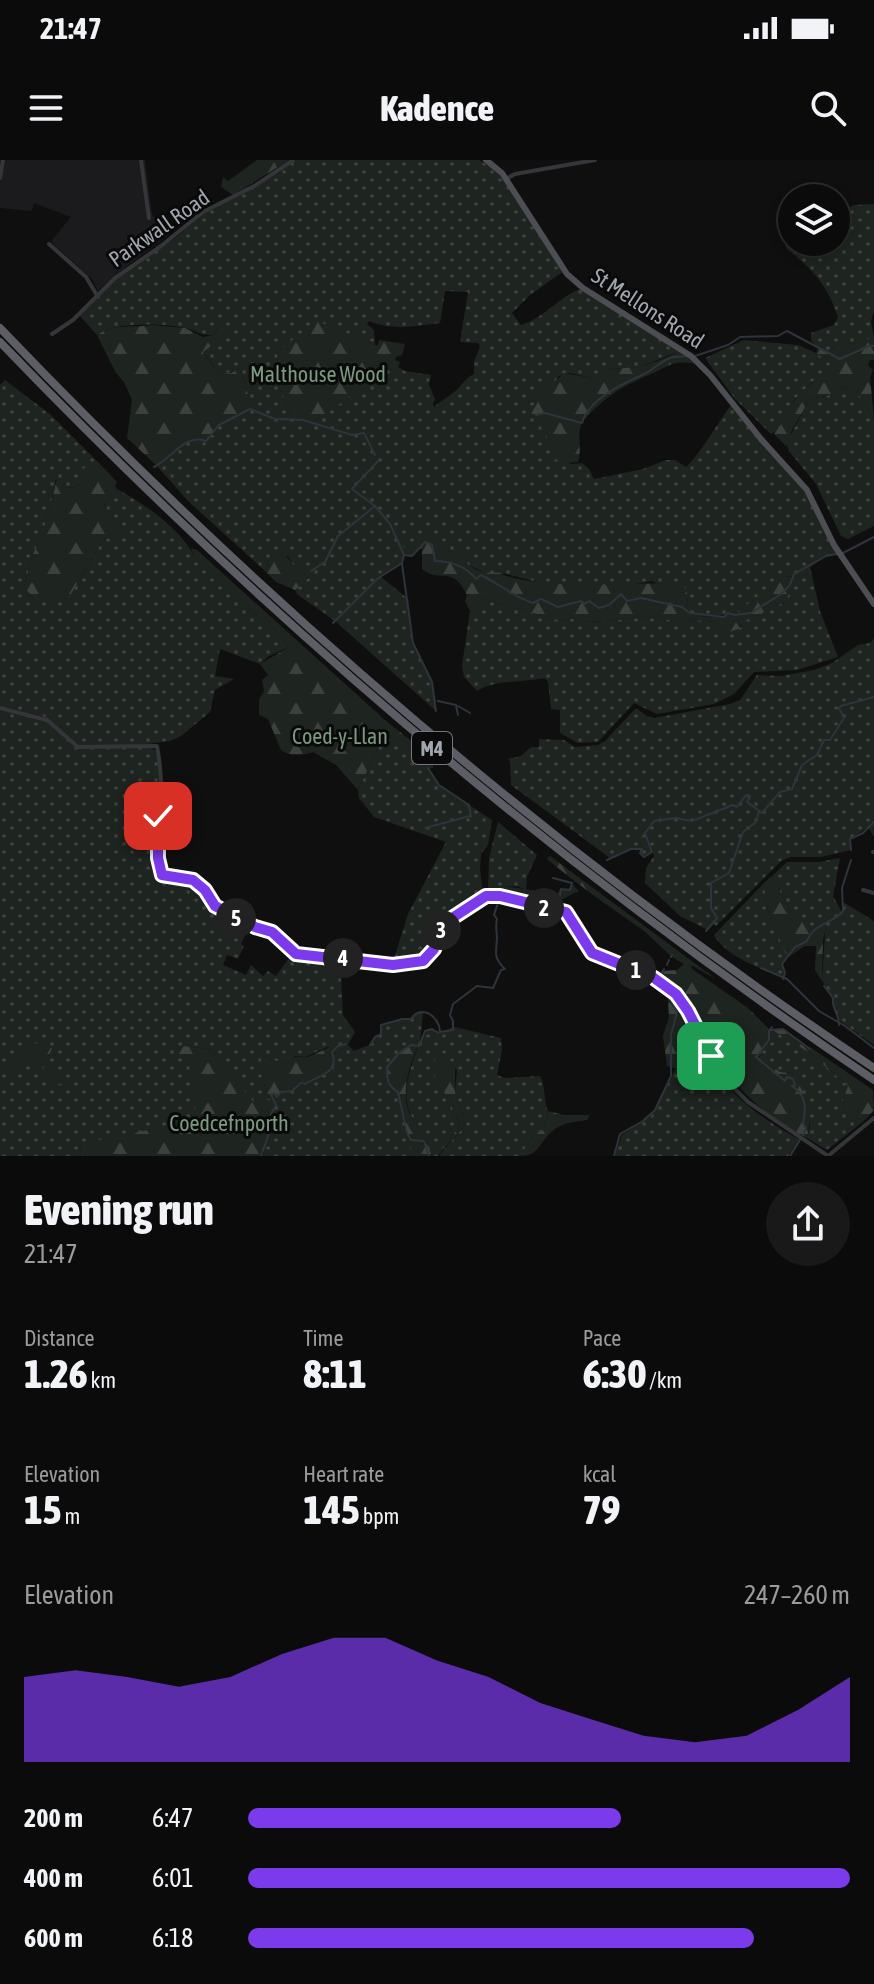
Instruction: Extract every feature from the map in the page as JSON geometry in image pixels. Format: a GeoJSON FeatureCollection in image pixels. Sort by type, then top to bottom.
{"type":"FeatureCollection","features":[{"type":"Feature","properties":{"kind":"highway"},"geometry":{"type":"LineString","coordinates":[[0,325],[32,368]]}},
{"type":"Feature","properties":{"kind":"highway","name":"M4"},"geometry":{"type":"LineString","coordinates":[[0,344],[32,368],[327,646],[419,725],[636,898],[784,1007],[874,1068]]}},
{"type":"Feature","properties":{"kind":"highway","name":"M4"},"geometry":{"type":"LineString","coordinates":[[32,368],[213,554],[429,745],[627,904],[874,1080]]}},
{"type":"Feature","properties":{"kind":"main road","name":"St Mellons Road"},"geometry":{"type":"LineString","coordinates":[[486,160],[506,179],[541,229],[555,259],[572,279],[700,363],[807,490],[834,545],[874,604]]}},
{"type":"Feature","properties":{"kind":"street"},"geometry":{"type":"LineString","coordinates":[[0,178],[3,160]]}},
{"type":"Feature","properties":{"kind":"street"},"geometry":{"type":"LineString","coordinates":[[141,160],[144,210],[149,218]]}},
{"type":"Feature","properties":{"kind":"street","name":"Parkwall Road"},"geometry":{"type":"LineString","coordinates":[[52,334],[98,297],[115,278],[203,212],[256,185],[293,160]]}},
{"type":"Feature","properties":{"kind":"street"},"geometry":{"type":"LineString","coordinates":[[506,179],[515,174],[595,160]]}},
{"type":"Feature","properties":{"kind":"street"},"geometry":{"type":"LineString","coordinates":[[49,244],[86,277],[98,297]]}},
{"type":"Feature","properties":{"kind":"street"},"geometry":{"type":"LineString","coordinates":[[0,708],[47,720],[78,747],[157,746],[161,792],[157,836],[162,875],[193,880],[205,890],[215,906],[255,927],[272,932],[296,954],[393,965],[423,961],[434,949],[446,922],[486,896],[500,896],[566,912],[592,953],[654,978],[676,994],[719,1068],[748,1102],[828,1156],[874,1118]]}},
{"type":"Feature","properties":{"kind":"street"},"geometry":{"type":"LineString","coordinates":[[863,890],[874,893]]}},
{"type":"Feature","properties":{"kind":"shaded area"},"geometry":{"type":"Polygon","coordinates":[[[0,160],[145,160],[152,214],[170,234],[98,291],[92,279],[53,244],[52,240],[71,217],[34,203],[32,211],[0,208],[0,160]]]}},
{"type":"Feature","properties":{"kind":"green space"},"geometry":{"type":"Polygon","coordinates":[[[257,160],[289,160],[233,195],[221,187],[223,177],[228,181],[257,160]]]}},
{"type":"Feature","properties":{"kind":"green space"},"geometry":{"type":"Polygon","coordinates":[[[296,160],[479,160],[496,170],[564,271],[530,295],[512,313],[521,325],[583,288],[680,351],[640,367],[611,369],[591,378],[570,373],[559,376],[531,415],[544,429],[554,451],[571,464],[582,463],[594,479],[643,469],[666,460],[675,460],[686,467],[732,404],[809,497],[837,554],[826,556],[810,567],[820,611],[838,657],[797,670],[754,672],[734,694],[714,704],[657,714],[634,703],[598,742],[578,743],[560,733],[560,710],[551,709],[545,678],[501,683],[477,691],[464,677],[462,666],[470,611],[484,599],[562,621],[570,618],[599,622],[648,617],[686,625],[689,619],[715,622],[718,627],[743,626],[738,621],[783,603],[794,577],[783,576],[738,615],[693,616],[686,608],[688,599],[652,581],[623,586],[549,585],[498,572],[488,574],[466,564],[460,554],[448,554],[450,547],[430,546],[412,556],[404,555],[402,563],[380,576],[408,599],[413,643],[432,682],[436,711],[335,621],[298,595],[295,590],[308,578],[306,570],[293,565],[288,556],[272,554],[265,571],[188,501],[157,466],[182,445],[213,435],[219,425],[252,409],[241,371],[219,374],[203,351],[220,339],[218,328],[214,335],[208,335],[175,326],[139,325],[114,328],[97,335],[80,316],[116,279],[175,238],[203,214],[260,185],[296,160]],[[445,291],[440,323],[395,327],[369,321],[367,324],[374,330],[375,345],[315,321],[308,339],[278,351],[276,378],[293,419],[313,423],[372,375],[398,367],[431,375],[429,384],[435,400],[434,407],[474,374],[474,362],[480,346],[478,343],[460,342],[468,292],[445,291]]]}},
{"type":"Feature","properties":{"kind":"green space"},"geometry":{"type":"Polygon","coordinates":[[[874,204],[874,311],[871,321],[874,337],[835,346],[829,353],[820,349],[818,354],[831,363],[822,378],[812,382],[795,399],[778,430],[771,434],[735,399],[705,358],[744,340],[798,345],[816,353],[818,347],[811,341],[811,333],[834,325],[838,317],[824,286],[795,256],[850,256],[850,207],[874,204]]]}},
{"type":"Feature","properties":{"kind":"green space","name":"Malthouse Wood"},"geometry":{"type":"Polygon","coordinates":[[[315,320],[375,345],[379,340],[405,344],[402,355],[395,360],[400,362],[397,370],[376,373],[345,401],[313,423],[293,419],[276,378],[278,351],[295,338],[308,339],[315,320]]]}},
{"type":"Feature","properties":{"kind":"green space"},"geometry":{"type":"Polygon","coordinates":[[[152,325],[185,328],[203,337],[214,335],[219,327],[224,336],[203,352],[219,374],[240,369],[253,410],[219,425],[206,441],[185,444],[157,466],[127,438],[132,400],[97,335],[117,327],[152,325]]]}},
{"type":"Feature","properties":{"kind":"green space"},"geometry":{"type":"Polygon","coordinates":[[[874,337],[874,360],[870,360],[868,365],[873,370],[870,377],[874,420],[862,398],[846,386],[830,395],[810,399],[786,446],[774,434],[799,395],[831,363],[817,354],[820,348],[829,353],[837,344],[874,337]]]}},
{"type":"Feature","properties":{"kind":"green space"},"geometry":{"type":"Polygon","coordinates":[[[679,348],[696,364],[681,362],[671,365],[614,393],[581,424],[578,462],[566,463],[554,459],[548,436],[531,415],[542,387],[552,384],[564,373],[591,378],[607,370],[640,367],[675,353],[679,348]]]}},
{"type":"Feature","properties":{"kind":"green space"},"geometry":{"type":"Polygon","coordinates":[[[5,380],[51,415],[100,464],[89,464],[83,481],[77,487],[65,488],[56,479],[45,531],[33,554],[24,587],[35,600],[54,598],[77,584],[103,540],[125,532],[104,502],[117,489],[172,527],[195,558],[289,647],[260,664],[220,649],[215,676],[234,679],[215,690],[210,712],[181,736],[170,741],[132,746],[79,745],[45,717],[0,706],[0,385],[5,380]]]}},
{"type":"Feature","properties":{"kind":"green space"},"geometry":{"type":"Polygon","coordinates":[[[846,386],[862,398],[874,420],[874,526],[848,539],[841,536],[816,484],[786,443],[810,399],[830,395],[846,386]]]}},
{"type":"Feature","properties":{"kind":"green space"},"geometry":{"type":"Polygon","coordinates":[[[89,464],[100,464],[117,482],[117,489],[104,503],[126,533],[103,540],[65,604],[54,598],[50,602],[35,600],[24,587],[33,554],[45,531],[46,515],[57,478],[65,488],[77,487],[83,481],[82,470],[89,464]]]}},
{"type":"Feature","properties":{"kind":"green space"},"geometry":{"type":"Polygon","coordinates":[[[425,536],[436,542],[452,541],[448,553],[461,554],[469,565],[479,570],[503,572],[503,575],[526,580],[571,584],[684,585],[688,596],[686,608],[693,616],[738,615],[740,610],[783,576],[795,577],[786,601],[751,619],[739,621],[743,627],[727,633],[720,630],[715,622],[689,619],[687,626],[653,617],[599,622],[570,618],[562,621],[484,599],[470,611],[465,601],[467,595],[456,580],[422,569],[422,547],[412,556],[401,554],[399,546],[408,548],[425,536]]]}},
{"type":"Feature","properties":{"kind":"green space","name":"Coed-y-Llan"},"geometry":{"type":"Polygon","coordinates":[[[191,548],[197,550],[386,721],[438,762],[433,762],[433,768],[427,769],[382,731],[379,746],[358,790],[336,765],[313,752],[301,755],[281,750],[268,719],[259,715],[259,700],[264,691],[262,680],[268,675],[260,664],[289,647],[195,558],[191,548]]]}},
{"type":"Feature","properties":{"kind":"green space"},"geometry":{"type":"Polygon","coordinates":[[[281,549],[293,565],[311,571],[295,590],[276,582],[265,571],[272,554],[281,549]]]}},
{"type":"Feature","properties":{"kind":"green space"},"geometry":{"type":"Polygon","coordinates":[[[874,639],[874,837],[868,827],[850,839],[851,850],[781,861],[716,926],[714,924],[708,930],[680,916],[645,883],[646,868],[654,856],[647,835],[652,852],[644,857],[640,853],[642,849],[631,849],[610,858],[511,785],[508,759],[521,756],[531,747],[539,747],[539,739],[564,740],[575,747],[598,745],[636,708],[654,718],[730,704],[740,700],[757,675],[781,676],[814,670],[874,639]]]}},
{"type":"Feature","properties":{"kind":"green space"},"geometry":{"type":"Polygon","coordinates":[[[0,709],[48,722],[76,748],[155,750],[160,782],[156,847],[160,879],[194,882],[205,891],[214,907],[250,926],[238,959],[227,955],[223,965],[246,975],[251,965],[263,976],[268,971],[276,976],[293,953],[340,959],[343,1015],[355,1032],[348,1045],[354,1051],[372,1044],[375,1037],[381,1034],[381,1025],[411,1019],[416,1013],[423,1012],[420,1042],[428,1029],[442,1032],[455,1027],[501,1038],[497,1075],[505,1078],[540,1076],[548,1111],[544,1129],[533,1136],[520,1156],[439,1156],[466,1124],[455,1092],[457,1070],[441,1051],[435,1055],[435,1077],[460,1125],[438,1156],[432,1156],[407,1102],[408,1078],[418,1047],[400,1054],[389,1082],[398,1092],[411,1140],[411,1156],[261,1156],[272,1111],[257,1107],[210,1049],[183,1046],[175,1049],[190,1064],[197,1120],[79,1145],[83,1156],[0,1156],[0,709]],[[327,1047],[305,1057],[294,1056],[287,1063],[261,1054],[261,1072],[268,1099],[274,1093],[277,1097],[281,1092],[333,1069],[334,1049],[327,1047]]]}},
{"type":"Feature","properties":{"kind":"green space"},"geometry":{"type":"Polygon","coordinates":[[[382,731],[428,768],[439,785],[492,820],[488,845],[481,854],[483,893],[446,920],[428,954],[417,961],[393,962],[408,914],[446,842],[374,817],[359,798],[358,790],[379,746],[382,731]]]}},
{"type":"Feature","properties":{"kind":"green space"},"geometry":{"type":"Polygon","coordinates":[[[498,822],[537,855],[527,877],[526,890],[517,886],[500,887],[496,893],[488,893],[489,858],[498,822]]]}},
{"type":"Feature","properties":{"kind":"green space"},"geometry":{"type":"Polygon","coordinates":[[[550,856],[716,979],[691,965],[692,969],[748,1008],[770,1030],[783,1029],[806,1048],[810,1047],[873,1090],[874,1110],[864,1121],[846,1115],[843,1099],[848,1086],[810,1053],[774,1031],[759,1057],[780,1072],[792,1073],[797,1081],[809,1112],[807,1138],[763,1109],[726,1071],[691,1007],[672,986],[659,978],[662,971],[677,970],[684,964],[558,868],[547,859],[550,856]]]}},
{"type":"Feature","properties":{"kind":"green space"},"geometry":{"type":"Polygon","coordinates":[[[840,858],[833,896],[842,912],[843,902],[874,921],[874,1045],[840,1021],[832,1004],[833,998],[822,981],[823,924],[814,932],[789,909],[772,876],[787,862],[819,862],[840,858]]]}},
{"type":"Feature","properties":{"kind":"green space"},"geometry":{"type":"Polygon","coordinates":[[[772,876],[789,909],[814,931],[823,923],[826,927],[822,981],[815,970],[816,946],[805,946],[788,957],[785,952],[768,911],[764,883],[772,876]]]}},
{"type":"Feature","properties":{"kind":"green space"},"geometry":{"type":"Polygon","coordinates":[[[572,883],[578,891],[557,902],[554,907],[496,893],[499,887],[513,887],[555,897],[561,889],[570,890],[572,883]]]}},
{"type":"Feature","properties":{"kind":"green space"},"geometry":{"type":"Polygon","coordinates":[[[764,883],[768,911],[788,957],[783,963],[784,978],[736,956],[714,935],[764,883]]]}},
{"type":"Feature","properties":{"kind":"green space"},"geometry":{"type":"Polygon","coordinates":[[[667,990],[696,1028],[716,1072],[700,1075],[667,1066],[663,1036],[669,1017],[667,990]]]}},
{"type":"Feature","properties":{"kind":"green space"},"geometry":{"type":"Polygon","coordinates":[[[774,1030],[810,1053],[848,1086],[843,1099],[846,1115],[864,1121],[827,1150],[807,1138],[810,1125],[792,1073],[780,1072],[759,1058],[774,1030]]]}},
{"type":"Feature","properties":{"kind":"green space"},"geometry":{"type":"Polygon","coordinates":[[[35,1043],[52,1048],[45,1066],[57,1077],[65,1078],[61,1085],[42,1072],[44,1066],[31,1060],[11,1076],[7,1058],[19,1056],[35,1043]]]}},
{"type":"Feature","properties":{"kind":"green space"},"geometry":{"type":"Polygon","coordinates":[[[411,1045],[418,1046],[407,1081],[406,1099],[411,1116],[432,1156],[411,1156],[411,1140],[398,1093],[389,1083],[387,1075],[390,1062],[411,1045]]]}},
{"type":"Feature","properties":{"kind":"green space","name":"Coedcefnporth"},"geometry":{"type":"Polygon","coordinates":[[[183,1046],[210,1049],[257,1106],[268,1099],[274,1108],[271,1114],[273,1122],[261,1156],[83,1156],[79,1144],[197,1120],[189,1064],[174,1049],[183,1046]]]}},
{"type":"Feature","properties":{"kind":"green space"},"geometry":{"type":"Polygon","coordinates":[[[338,1046],[333,1052],[334,1065],[327,1073],[277,1097],[273,1093],[268,1099],[261,1072],[261,1054],[287,1063],[290,1057],[307,1057],[338,1046]]]}},
{"type":"Feature","properties":{"kind":"green space"},"geometry":{"type":"Polygon","coordinates":[[[441,1050],[445,1059],[455,1063],[455,1092],[466,1124],[438,1156],[460,1125],[447,1096],[435,1081],[435,1054],[441,1050]]]}},
{"type":"Feature","properties":{"kind":"green space"},"geometry":{"type":"Polygon","coordinates":[[[675,1069],[700,1075],[716,1071],[733,1092],[754,1110],[800,1140],[788,1156],[615,1156],[622,1135],[651,1116],[675,1069]]]}},
{"type":"Feature","properties":{"kind":"green space"},"geometry":{"type":"Polygon","coordinates":[[[548,1111],[564,1115],[590,1115],[587,1120],[558,1127],[535,1152],[520,1156],[533,1136],[544,1129],[548,1111]]]}},
{"type":"Feature","properties":{"kind":"waterway"},"geometry":{"type":"LineString","coordinates":[[695,356],[728,345],[740,337],[778,336],[787,331],[840,359],[874,346]]}},
{"type":"Feature","properties":{"kind":"waterway"},"geometry":{"type":"LineString","coordinates":[[536,415],[545,413],[582,423],[586,414],[607,393],[670,358],[689,356]]}},
{"type":"Feature","properties":{"kind":"waterway"},"geometry":{"type":"LineString","coordinates":[[154,467],[185,444],[198,439],[206,441],[219,425],[250,409],[275,419],[303,420],[352,435],[364,433],[375,455]]}},
{"type":"Feature","properties":{"kind":"waterway"},"geometry":{"type":"LineString","coordinates":[[378,461],[352,489],[375,506],[390,524],[404,555]]}},
{"type":"Feature","properties":{"kind":"waterway"},"geometry":{"type":"LineString","coordinates":[[311,571],[325,562],[338,536],[375,506]]}},
{"type":"Feature","properties":{"kind":"waterway"},"geometry":{"type":"LineString","coordinates":[[843,553],[874,537]]}},
{"type":"Feature","properties":{"kind":"waterway"},"geometry":{"type":"LineString","coordinates":[[333,623],[377,579],[402,563],[404,555],[412,556],[425,542],[432,545],[435,561],[457,565],[476,579],[481,575],[533,603],[541,599],[558,607],[589,601],[599,608],[609,605],[621,594],[627,601],[641,598],[682,607],[690,613],[724,617],[728,613],[751,613],[781,594],[790,585],[794,574],[826,556],[837,554]]}},
{"type":"Feature","properties":{"kind":"waterway"},"geometry":{"type":"LineString","coordinates":[[402,564],[413,643],[432,682],[436,711]]}},
{"type":"Feature","properties":{"kind":"waterway"},"geometry":{"type":"LineString","coordinates":[[607,860],[631,849],[642,849],[640,853],[644,857],[652,852],[645,833],[654,821],[676,818],[692,821],[733,805],[737,807],[746,795],[750,797],[747,802],[762,813],[780,792],[792,789],[802,765],[817,755],[824,740],[830,740],[844,718],[839,708],[874,697]]}},
{"type":"Feature","properties":{"kind":"waterway"},"geometry":{"type":"LineString","coordinates":[[438,701],[456,705],[458,715]]}},
{"type":"Feature","properties":{"kind":"waterway"},"geometry":{"type":"LineString","coordinates":[[458,706],[470,713]]}},
{"type":"Feature","properties":{"kind":"waterway"},"geometry":{"type":"LineString","coordinates":[[428,768],[439,785],[469,805],[471,817]]}},
{"type":"Feature","properties":{"kind":"waterway"},"geometry":{"type":"LineString","coordinates":[[706,931],[717,918],[711,908],[711,883],[729,873],[743,832],[756,822],[759,811]]}},
{"type":"Feature","properties":{"kind":"waterway"},"geometry":{"type":"LineString","coordinates":[[425,828],[470,816]]}},
{"type":"Feature","properties":{"kind":"waterway"},"geometry":{"type":"LineString","coordinates":[[851,850],[850,839],[863,833],[874,822]]}},
{"type":"Feature","properties":{"kind":"waterway"},"geometry":{"type":"LineString","coordinates":[[783,979],[782,964],[795,947],[843,911],[842,888],[851,860]]}},
{"type":"Feature","properties":{"kind":"waterway"},"geometry":{"type":"LineString","coordinates":[[529,896],[551,901],[559,899],[561,889],[570,890],[572,883],[553,878]]}},
{"type":"Feature","properties":{"kind":"waterway"},"geometry":{"type":"LineString","coordinates":[[370,1045],[381,1034],[381,1025],[411,1019],[420,1012],[433,1017],[440,1032],[453,1030],[450,1015],[453,1004],[477,986],[493,988],[501,970],[505,969],[496,955],[497,919],[494,915],[502,891],[516,894]]}},
{"type":"Feature","properties":{"kind":"waterway"},"geometry":{"type":"LineString","coordinates":[[667,965],[669,960]]}},
{"type":"Feature","properties":{"kind":"waterway"},"geometry":{"type":"LineString","coordinates":[[761,968],[787,979],[819,1011],[874,1048]]}},
{"type":"Feature","properties":{"kind":"waterway"},"geometry":{"type":"LineString","coordinates":[[659,978],[664,969]]}},
{"type":"Feature","properties":{"kind":"waterway"},"geometry":{"type":"LineString","coordinates":[[614,1156],[620,1134],[655,1110],[671,1076],[671,1035],[677,1012],[666,990],[644,977],[624,972]]}},
{"type":"Feature","properties":{"kind":"waterway"},"geometry":{"type":"LineString","coordinates":[[824,986],[833,998],[839,1025]]}},
{"type":"Feature","properties":{"kind":"waterway"},"geometry":{"type":"LineString","coordinates":[[772,1027],[769,1040],[756,1057],[785,1081],[787,1077],[793,1079],[795,1085],[792,1086],[804,1103],[803,1124],[806,1128],[803,1135]]}},
{"type":"Feature","properties":{"kind":"waterway"},"geometry":{"type":"LineString","coordinates":[[429,1156],[424,1141],[411,1140],[407,1133],[398,1092],[388,1081],[387,1067],[411,1045],[419,1046],[425,1031],[432,1029],[438,1033]]}},
{"type":"Feature","properties":{"kind":"waterway"},"geometry":{"type":"LineString","coordinates":[[770,1030],[783,1029],[810,1049]]}},
{"type":"Feature","properties":{"kind":"waterway"},"geometry":{"type":"LineString","coordinates":[[261,1156],[276,1105],[271,1095],[274,1093],[277,1097],[281,1092],[292,1091],[301,1083],[327,1073],[333,1065],[332,1052],[346,1044]]}},
{"type":"Feature","properties":{"kind":"waterway"},"geometry":{"type":"LineString","coordinates":[[790,1156],[800,1140]]}},
{"type":"Feature","properties":{"kind":"route"},"geometry":{"type":"LineString","coordinates":[[158,816],[158,858],[162,875],[200,884],[215,906],[255,927],[272,932],[296,954],[393,965],[423,961],[434,949],[446,922],[486,896],[500,896],[566,912],[592,953],[654,978],[676,994],[711,1056]]}}]}
